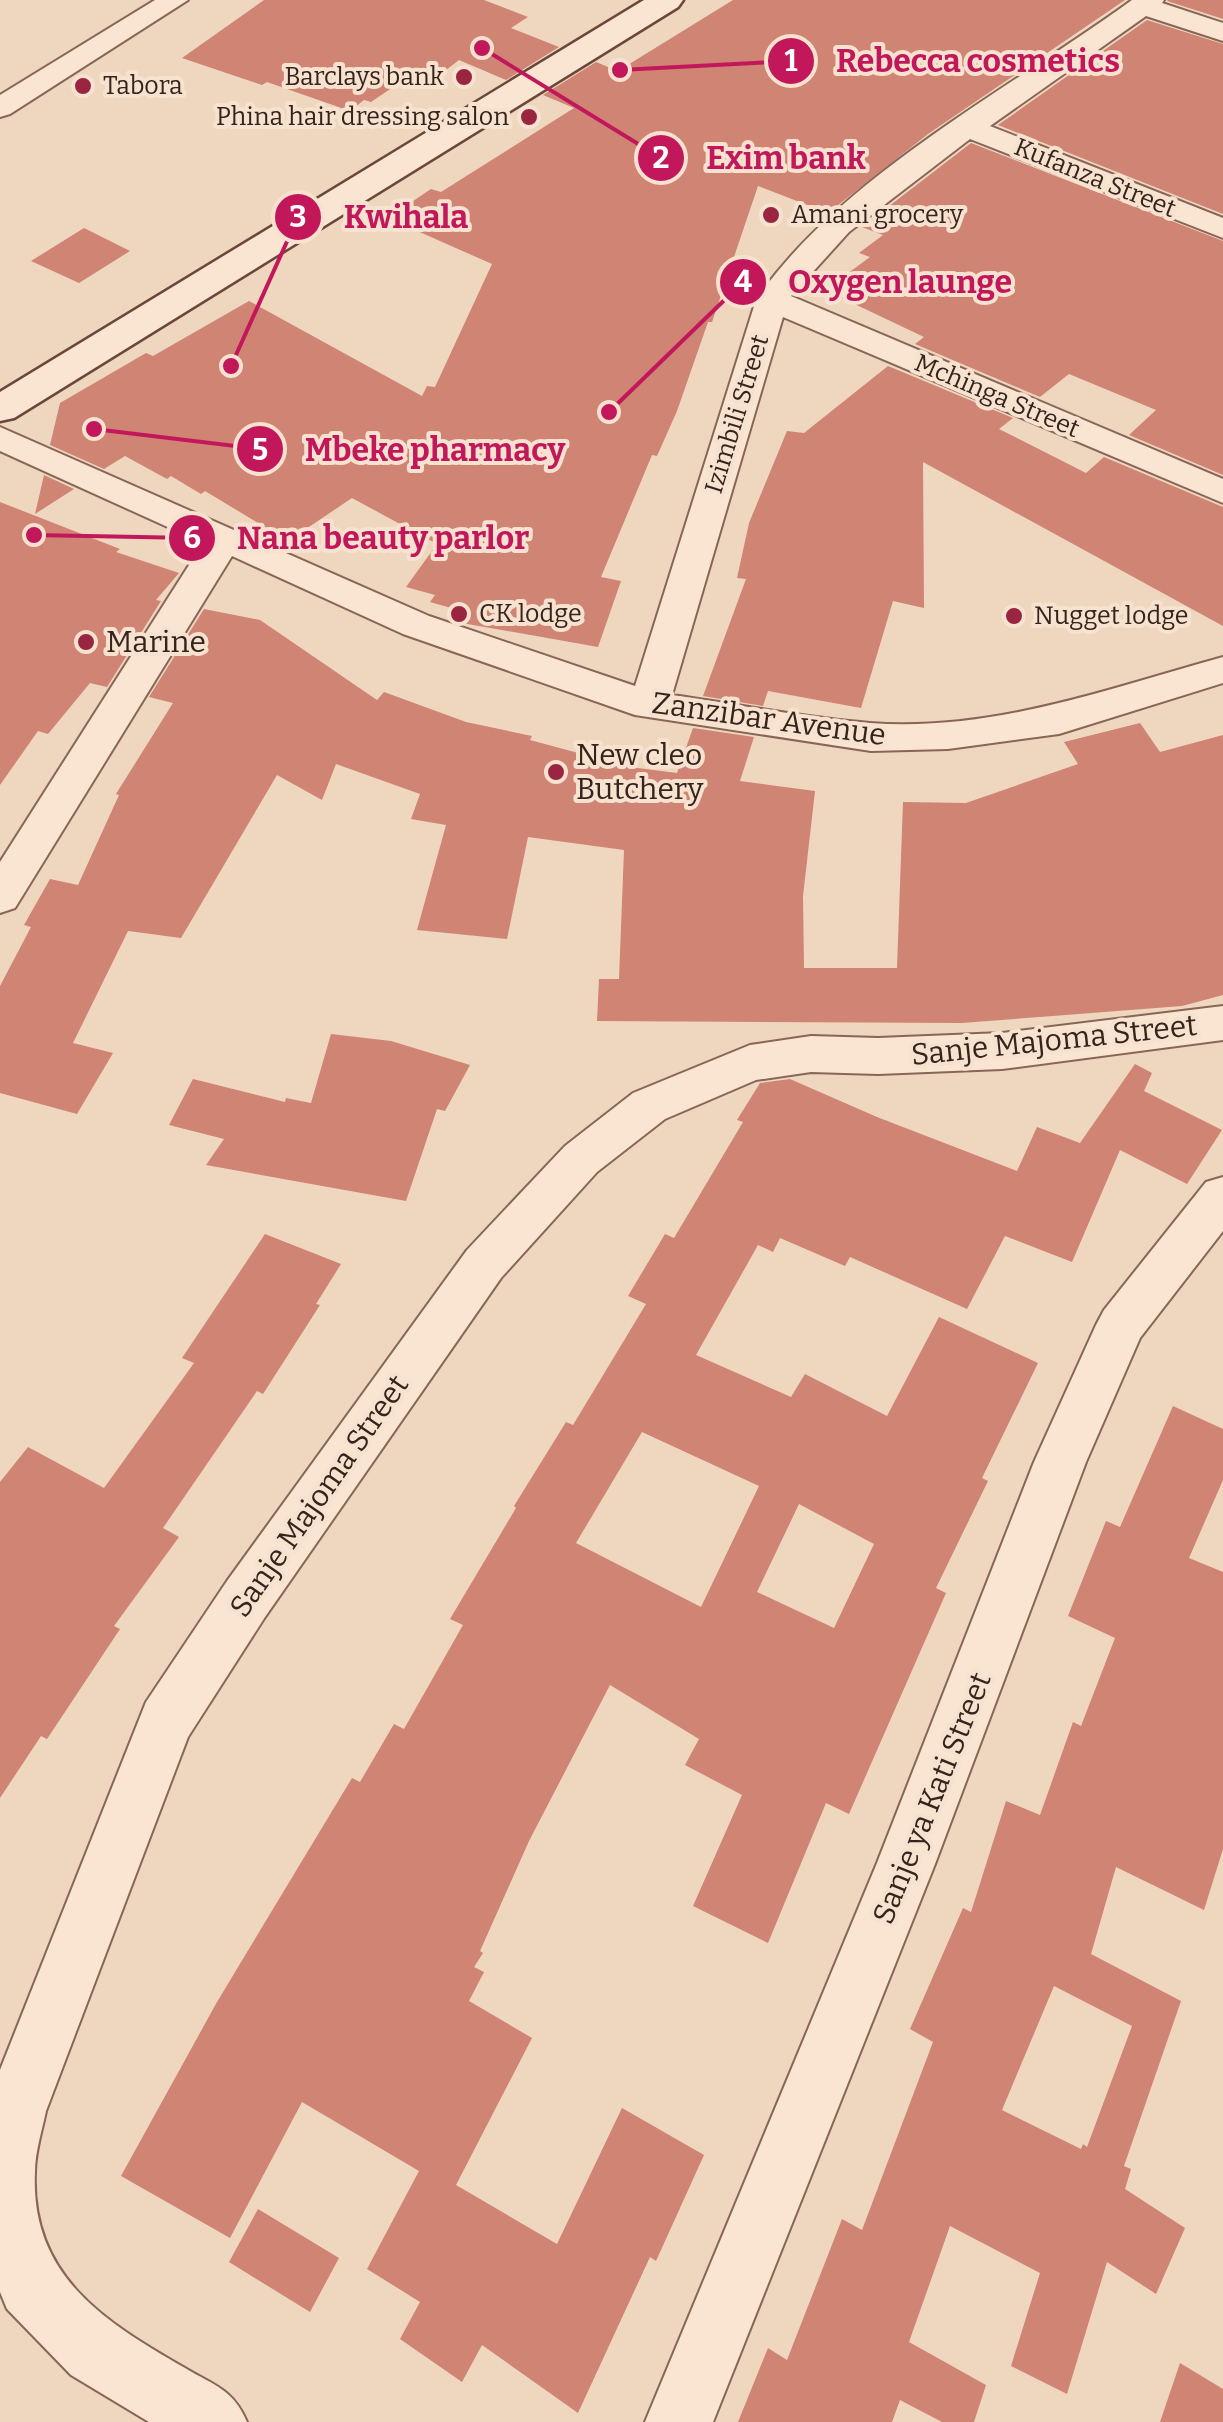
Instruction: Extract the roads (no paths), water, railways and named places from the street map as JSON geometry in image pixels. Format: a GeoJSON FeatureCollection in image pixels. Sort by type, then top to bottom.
{"type":"FeatureCollection","features":[{"type":"Feature","properties":{"kind":"main road"},"geometry":{"type":"LineString","coordinates":[[0,409],[667,0]]}},
{"type":"Feature","properties":{"kind":"street"},"geometry":{"type":"LineString","coordinates":[[0,108],[174,0]]}},
{"type":"Feature","properties":{"kind":"street"},"geometry":{"type":"LineString","coordinates":[[1146,3],[1223,32]]}},
{"type":"Feature","properties":{"kind":"street","name":"Izimbili Street"},"geometry":{"type":"LineString","coordinates":[[649,705],[772,300],[815,242],[966,128],[1146,3]]}},
{"type":"Feature","properties":{"kind":"street","name":"Kufanza Street"},"geometry":{"type":"LineString","coordinates":[[966,128],[1223,230]]}},
{"type":"Feature","properties":{"kind":"street","name":"Mchinga Street"},"geometry":{"type":"LineString","coordinates":[[772,300],[1223,492]]}},
{"type":"Feature","properties":{"kind":"street","name":"Zanzibar Avenue"},"geometry":{"type":"LineString","coordinates":[[0,438],[416,626],[649,705],[871,737],[948,735],[1059,720],[1223,670]]}},
{"type":"Feature","properties":{"kind":"street"},"geometry":{"type":"LineString","coordinates":[[0,897],[223,541]]}},
{"type":"Feature","properties":{"kind":"street","name":"Sanje Majoma Street"},"geometry":{"type":"LineString","coordinates":[[213,2422],[94,2352],[30,2286],[5,2234],[3,2172],[15,2110],[166,1721],[246,1599],[461,1295],[484,1264],[581,1159],[649,1106],[750,1063],[811,1054],[878,1056],[1002,1051],[1223,1023]]}},
{"type":"Feature","properties":{"kind":"street","name":"Sanje ya Kati Street"},"geometry":{"type":"LineString","coordinates":[[679,2422],[928,1810],[1068,1445],[1121,1326],[1223,1196]]}},
{"type":"Feature","properties":{"kind":"place","name":"Exim bank"},"geometry":{"type":"Point","coordinates":[482,48]}},
{"type":"Feature","properties":{"kind":"place","name":"Rebecca cosmetics"},"geometry":{"type":"Point","coordinates":[620,70]}},
{"type":"Feature","properties":{"kind":"place","name":"Barclays bank"},"geometry":{"type":"Point","coordinates":[464,77]}},
{"type":"Feature","properties":{"kind":"place","name":"Tabora"},"geometry":{"type":"Point","coordinates":[83,86]}},
{"type":"Feature","properties":{"kind":"place","name":"Phina hair dressing salon"},"geometry":{"type":"Point","coordinates":[529,117]}},
{"type":"Feature","properties":{"kind":"place","name":"Amani grocery"},"geometry":{"type":"Point","coordinates":[771,215]}},
{"type":"Feature","properties":{"kind":"place","name":"Kwihala"},"geometry":{"type":"Point","coordinates":[231,366]}},
{"type":"Feature","properties":{"kind":"place","name":"Oxygen launge"},"geometry":{"type":"Point","coordinates":[609,412]}},
{"type":"Feature","properties":{"kind":"place","name":"Mbeke pharmacy"},"geometry":{"type":"Point","coordinates":[94,429]}},
{"type":"Feature","properties":{"kind":"place","name":"Nana beauty parlor"},"geometry":{"type":"Point","coordinates":[34,535]}},
{"type":"Feature","properties":{"kind":"place","name":"CK lodge"},"geometry":{"type":"Point","coordinates":[459,614]}},
{"type":"Feature","properties":{"kind":"place","name":"Nugget lodge"},"geometry":{"type":"Point","coordinates":[1014,616]}},
{"type":"Feature","properties":{"kind":"place","name":"Marine"},"geometry":{"type":"Point","coordinates":[86,642]}},
{"type":"Feature","properties":{"kind":"place","name":"New cleo Butchery"},"geometry":{"type":"Point","coordinates":[556,772]}}]}
